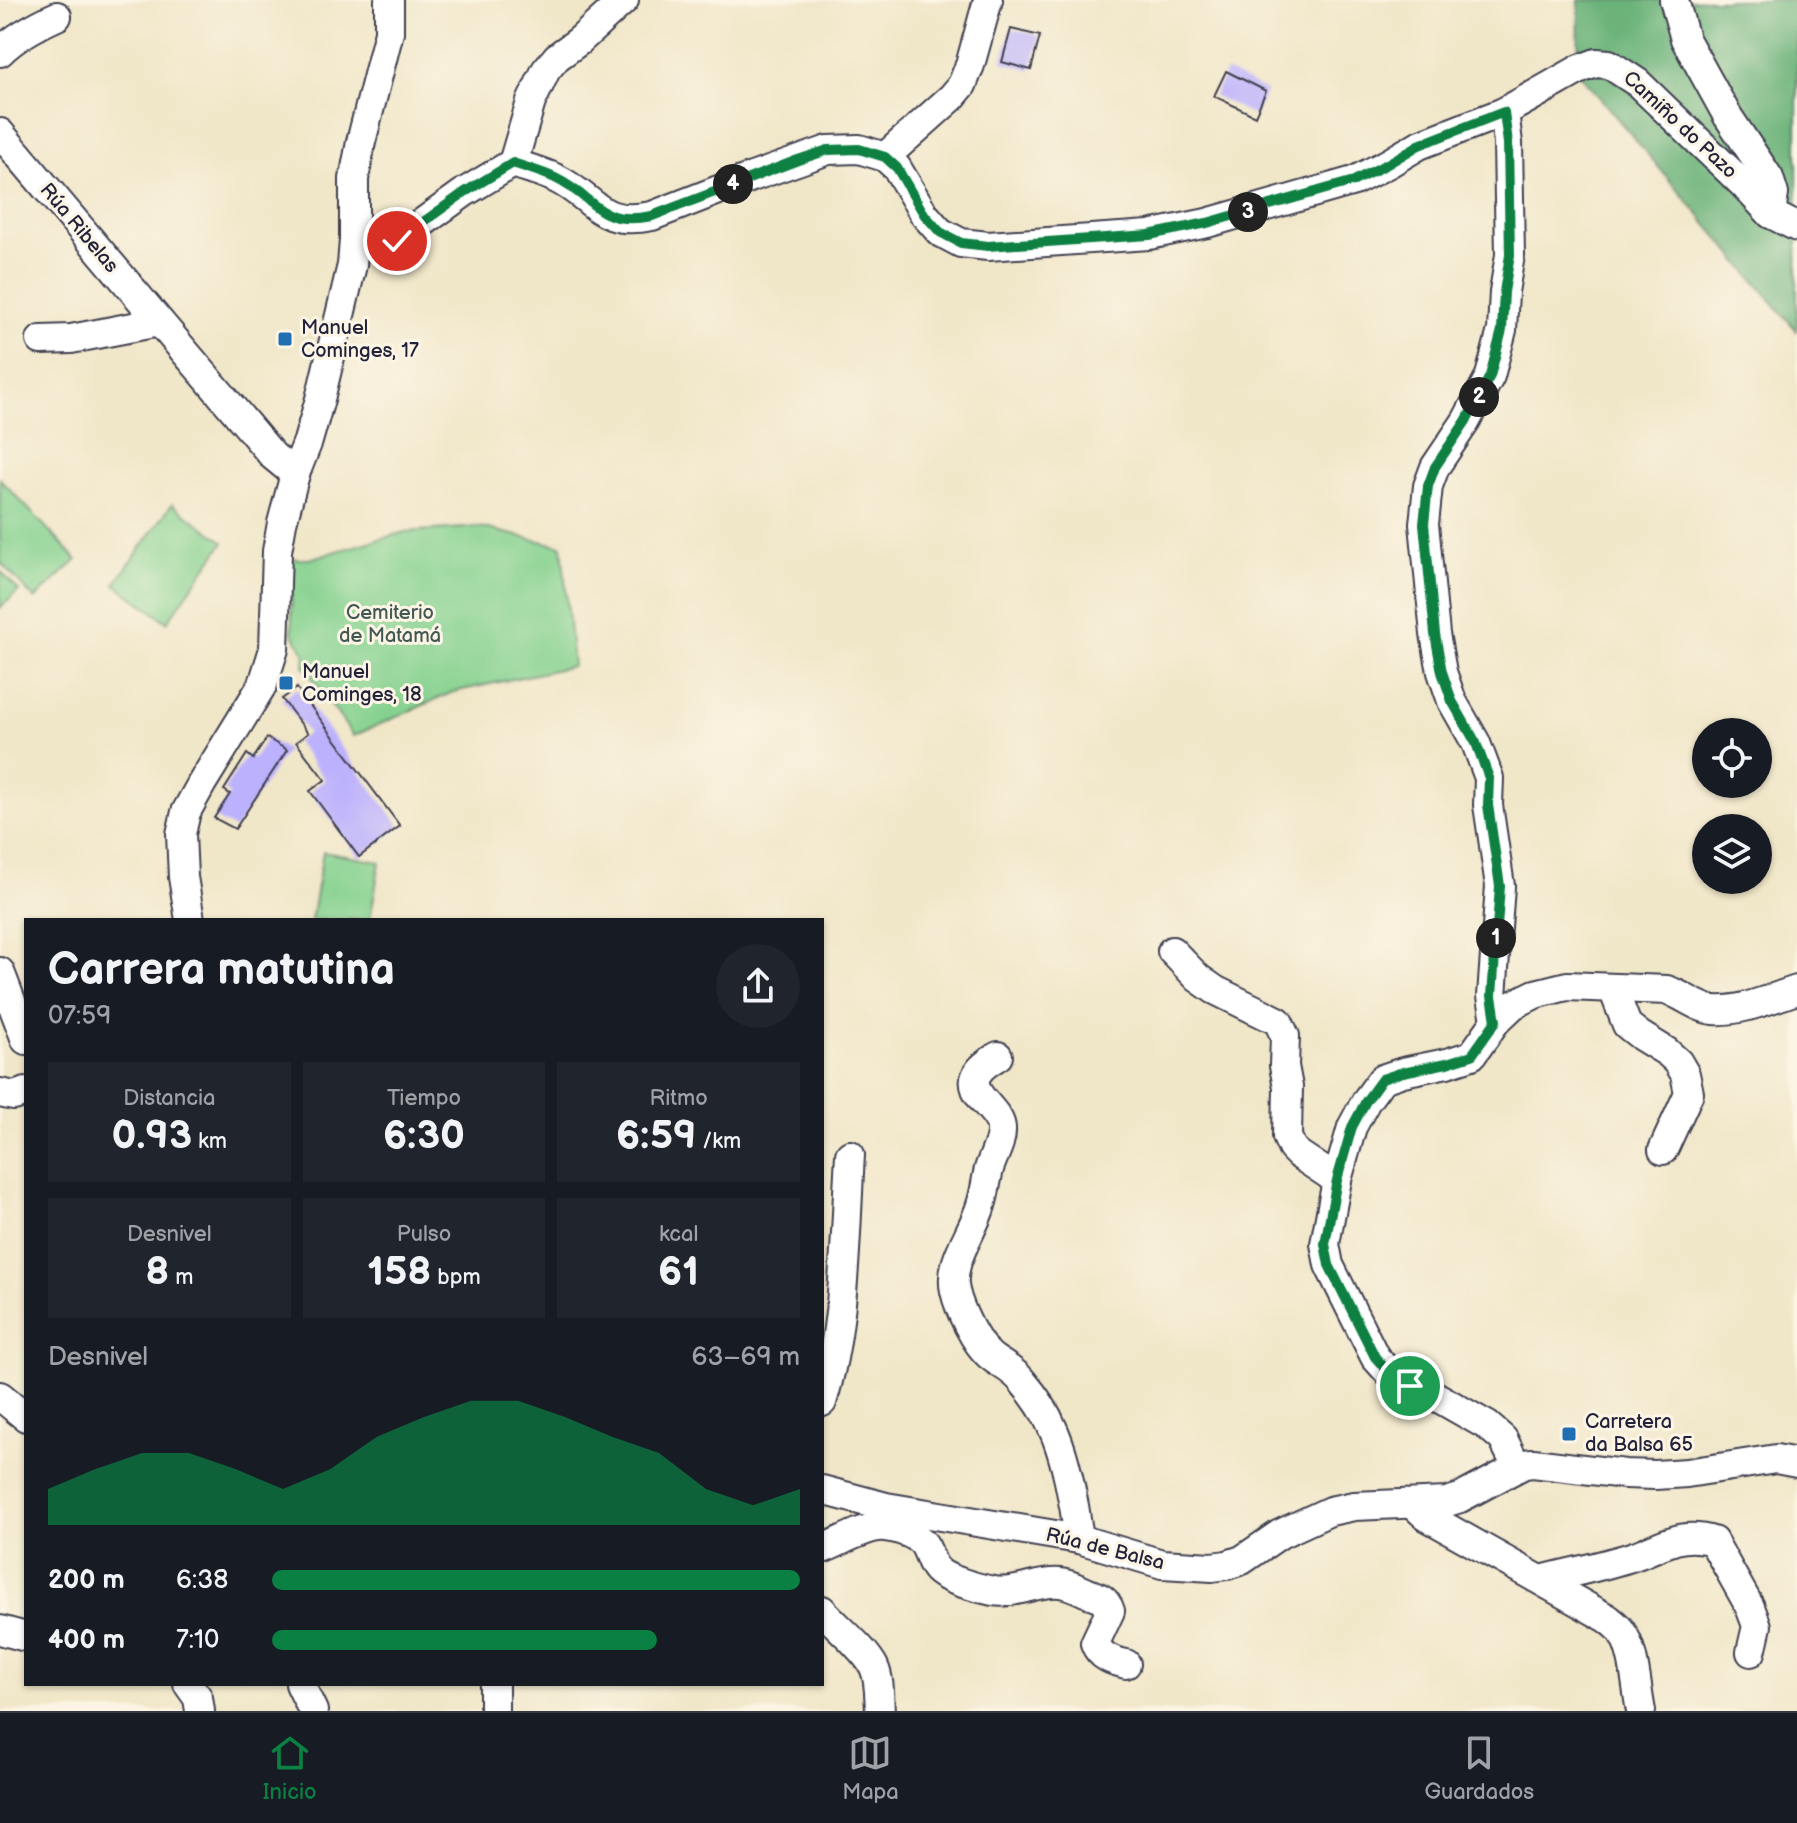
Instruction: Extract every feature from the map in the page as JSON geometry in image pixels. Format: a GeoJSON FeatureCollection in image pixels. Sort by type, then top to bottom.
{"type":"FeatureCollection","features":[{"type":"Feature","properties":{"kind":"street"},"geometry":{"type":"LineString","coordinates":[[190,918],[183,877],[181,834],[186,812],[263,684],[274,649],[277,551],[295,474],[320,399],[352,265],[354,179],[389,32],[389,0]]}},
{"type":"Feature","properties":{"kind":"street"},"geometry":{"type":"LineString","coordinates":[[354,240],[397,241],[465,192],[513,163],[531,102],[546,70],[624,0]]}},
{"type":"Feature","properties":{"kind":"street"},"geometry":{"type":"LineString","coordinates":[[513,163],[555,178],[616,218],[635,220],[828,150],[859,149],[885,157],[962,85],[988,0]]}},
{"type":"Feature","properties":{"kind":"street"},"geometry":{"type":"LineString","coordinates":[[1674,0],[1685,39],[1727,115],[1769,178],[1774,194],[1771,214],[1797,227]]}},
{"type":"Feature","properties":{"kind":"street"},"geometry":{"type":"LineString","coordinates":[[0,52],[20,36],[57,16]]}},
{"type":"Feature","properties":{"kind":"street","name":"Camiño do Pazo"},"geometry":{"type":"LineString","coordinates":[[885,157],[897,168],[924,214],[940,232],[961,243],[988,246],[1149,235],[1207,223],[1354,181],[1419,145],[1504,112],[1596,63],[1609,64],[1638,83],[1771,214]]}},
{"type":"Feature","properties":{"kind":"street"},"geometry":{"type":"LineString","coordinates":[[1496,1021],[1492,996],[1500,886],[1488,805],[1489,778],[1476,743],[1452,701],[1442,672],[1424,524],[1428,486],[1435,467],[1466,421],[1490,376],[1502,330],[1510,255],[1508,143],[1504,112]]}},
{"type":"Feature","properties":{"kind":"street","name":"Rúa Ribelas"},"geometry":{"type":"LineString","coordinates":[[0,133],[273,456],[295,474]]}},
{"type":"Feature","properties":{"kind":"street"},"geometry":{"type":"LineString","coordinates":[[41,340],[71,339],[159,322]]}},
{"type":"Feature","properties":{"kind":"street"},"geometry":{"type":"LineString","coordinates":[[1172,951],[1198,978],[1215,990],[1278,1021],[1285,1036],[1287,1137],[1298,1154],[1337,1180]]}},
{"type":"Feature","properties":{"kind":"street"},"geometry":{"type":"LineString","coordinates":[[0,972],[24,1035]]}},
{"type":"Feature","properties":{"kind":"street"},"geometry":{"type":"LineString","coordinates":[[1517,1467],[1503,1439],[1488,1426],[1391,1375],[1375,1357],[1329,1265],[1325,1244],[1337,1180],[1352,1127],[1366,1101],[1382,1079],[1472,1055],[1496,1021],[1513,1005],[1535,994],[1567,986],[1667,990],[1714,1010],[1747,1006],[1797,990]]}},
{"type":"Feature","properties":{"kind":"street"},"geometry":{"type":"LineString","coordinates":[[1613,989],[1627,1025],[1667,1052],[1685,1074],[1689,1093],[1663,1150]]}},
{"type":"Feature","properties":{"kind":"street"},"geometry":{"type":"LineString","coordinates":[[998,1056],[979,1069],[976,1076],[975,1085],[979,1094],[996,1113],[1002,1130],[981,1207],[956,1267],[953,1280],[955,1292],[983,1349],[1020,1377],[1053,1427],[1079,1539]]}},
{"type":"Feature","properties":{"kind":"street"},"geometry":{"type":"LineString","coordinates":[[0,1093],[14,1096],[24,1093]]}},
{"type":"Feature","properties":{"kind":"street"},"geometry":{"type":"LineString","coordinates":[[824,1396],[836,1339],[850,1155]]}},
{"type":"Feature","properties":{"kind":"street"},"geometry":{"type":"LineString","coordinates":[[0,1396],[24,1415]]}},
{"type":"Feature","properties":{"kind":"street","name":"Rúa de Balsa"},"geometry":{"type":"LineString","coordinates":[[824,1491],[904,1510],[1079,1539],[1162,1564],[1212,1567],[1242,1560],[1280,1534],[1330,1511],[1354,1506],[1434,1504],[1460,1498],[1517,1467],[1533,1463],[1655,1475],[1776,1459],[1797,1463]]}},
{"type":"Feature","properties":{"kind":"street"},"geometry":{"type":"LineString","coordinates":[[1413,1504],[1426,1516],[1588,1605],[1622,1631],[1631,1655],[1641,1711]]}},
{"type":"Feature","properties":{"kind":"street"},"geometry":{"type":"LineString","coordinates":[[904,1510],[905,1516],[922,1532],[933,1566],[951,1579],[1006,1592],[1066,1584],[1102,1598],[1110,1611],[1095,1643],[1097,1649],[1112,1661],[1126,1664]]}},
{"type":"Feature","properties":{"kind":"street"},"geometry":{"type":"LineString","coordinates":[[824,1548],[881,1526],[917,1537],[925,1544]]}},
{"type":"Feature","properties":{"kind":"street"},"geometry":{"type":"LineString","coordinates":[[1541,1580],[1635,1556],[1677,1538],[1692,1536],[1713,1541],[1750,1607],[1757,1626],[1751,1652]]}},
{"type":"Feature","properties":{"kind":"street"},"geometry":{"type":"LineString","coordinates":[[824,1612],[867,1656],[874,1668],[880,1711]]}},
{"type":"Feature","properties":{"kind":"street"},"geometry":{"type":"LineString","coordinates":[[0,1630],[24,1636]]}},
{"type":"Feature","properties":{"kind":"street"},"geometry":{"type":"LineString","coordinates":[[189,1686],[198,1698],[200,1711]]}},
{"type":"Feature","properties":{"kind":"street"},"geometry":{"type":"LineString","coordinates":[[301,1686],[313,1711]]}},
{"type":"Feature","properties":{"kind":"street"},"geometry":{"type":"LineString","coordinates":[[494,1686],[494,1711]]}},
{"type":"Feature","properties":{"kind":"green space"},"geometry":{"type":"Polygon","coordinates":[[[1579,0],[1797,0],[1797,331],[1578,72],[1579,0]]]}},
{"type":"Feature","properties":{"kind":"green space"},"geometry":{"type":"Polygon","coordinates":[[[0,479],[77,560],[35,599],[0,562],[0,479]]]}},
{"type":"Feature","properties":{"kind":"green space"},"geometry":{"type":"Polygon","coordinates":[[[172,504],[224,542],[167,622],[115,584],[172,504]]]}},
{"type":"Feature","properties":{"kind":"green space","name":"Cemiterio de Matamá"},"geometry":{"type":"Polygon","coordinates":[[[479,527],[562,546],[573,666],[453,692],[353,736],[304,666],[305,653],[292,633],[291,559],[309,559],[405,532],[479,527]]]}},
{"type":"Feature","properties":{"kind":"green space"},"geometry":{"type":"Polygon","coordinates":[[[0,571],[19,591],[0,608],[0,571]]]}},
{"type":"Feature","properties":{"kind":"green space"},"geometry":{"type":"Polygon","coordinates":[[[323,852],[380,862],[370,918],[311,918],[323,852]]]}},
{"type":"Feature","properties":{"kind":"building"},"geometry":{"type":"Polygon","coordinates":[[[1011,29],[1040,36],[1031,70],[1002,62],[1011,29]]]}},
{"type":"Feature","properties":{"kind":"building"},"geometry":{"type":"Polygon","coordinates":[[[1226,71],[1266,91],[1255,116],[1214,96],[1226,71]]]}},
{"type":"Feature","properties":{"kind":"building"},"geometry":{"type":"Polygon","coordinates":[[[297,688],[400,826],[359,857],[310,791],[325,780],[296,742],[308,733],[282,699],[297,688]]]}},
{"type":"Feature","properties":{"kind":"building"},"geometry":{"type":"Polygon","coordinates":[[[267,738],[287,750],[235,829],[214,818],[230,794],[224,790],[247,754],[253,759],[267,738]]]}},
{"type":"Feature","properties":{"kind":"place","name":"Manuel Cominges, 17"},"geometry":{"type":"Point","coordinates":[285,339]}},
{"type":"Feature","properties":{"kind":"place","name":"Manuel Cominges, 18"},"geometry":{"type":"Point","coordinates":[286,683]}},
{"type":"Feature","properties":{"kind":"place","name":"Carretera da Balsa 65"},"geometry":{"type":"Point","coordinates":[1569,1434]}},
{"type":"Feature","properties":{"kind":"route"},"geometry":{"type":"LineString","coordinates":[[397,241],[465,192],[513,163],[555,178],[616,218],[635,220],[828,150],[859,149],[885,157],[897,168],[924,214],[940,232],[961,243],[988,246],[1149,235],[1207,223],[1354,181],[1419,145],[1504,112],[1508,143],[1510,255],[1502,330],[1490,376],[1466,421],[1435,467],[1428,486],[1424,524],[1442,672],[1452,701],[1476,743],[1489,778],[1488,805],[1500,886],[1492,996],[1496,1021],[1472,1055],[1382,1079],[1352,1127],[1337,1180],[1325,1244],[1329,1265],[1375,1357],[1391,1375],[1410,1386]]}}]}
